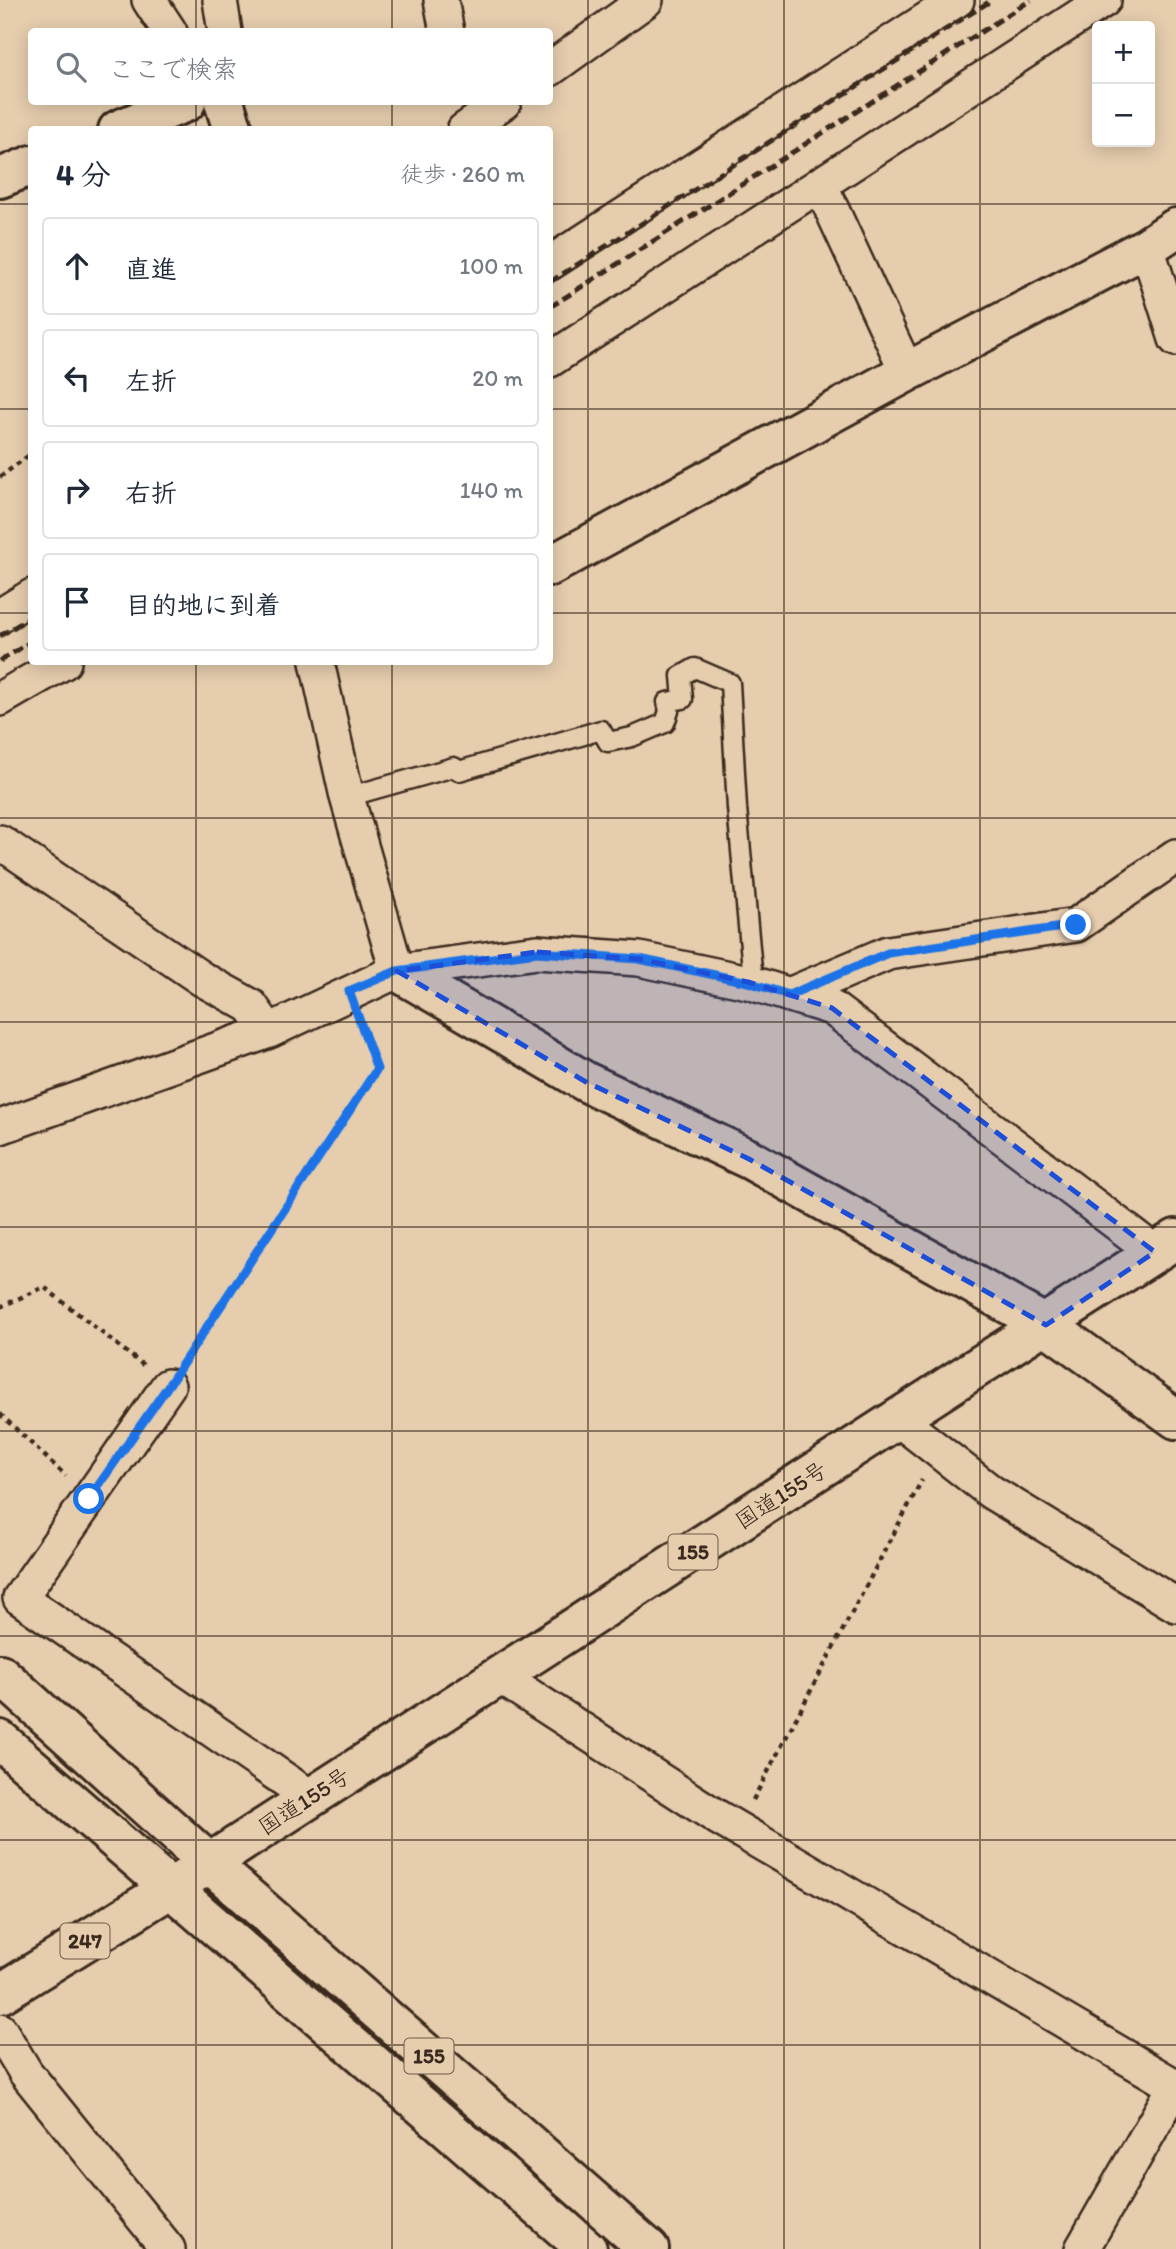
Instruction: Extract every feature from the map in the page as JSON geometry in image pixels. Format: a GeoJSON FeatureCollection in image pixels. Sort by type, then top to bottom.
{"type":"FeatureCollection","features":[{"type":"Feature","properties":{"kind":"main road"},"geometry":{"type":"LineString","coordinates":[[128,126],[179,105]]}},
{"type":"Feature","properties":{"kind":"main road"},"geometry":{"type":"LineString","coordinates":[[225,105],[232,126]]}},
{"type":"Feature","properties":{"kind":"main road"},"geometry":{"type":"LineString","coordinates":[[0,178],[28,167]]}},
{"type":"Feature","properties":{"kind":"main road"},"geometry":{"type":"LineString","coordinates":[[553,564],[1161,237]]}},
{"type":"Feature","properties":{"kind":"main road"},"geometry":{"type":"LineString","coordinates":[[397,971],[586,1082],[749,1159],[1045,1325],[1176,1419]]}},
{"type":"Feature","properties":{"kind":"main road","name":"国道155号"},"geometry":{"type":"LineString","coordinates":[[171,1888],[1165,1246]]}},
{"type":"Feature","properties":{"kind":"main road","name":"155"},"geometry":{"type":"LineString","coordinates":[[0,1675],[209,1863],[649,2249]]}},
{"type":"Feature","properties":{"kind":"main road","name":"155"},"geometry":{"type":"LineString","coordinates":[[0,1740],[587,2249]]}},
{"type":"Feature","properties":{"kind":"main road","name":"247"},"geometry":{"type":"LineString","coordinates":[[0,1994],[171,1888]]}},
{"type":"Feature","properties":{"kind":"street"},"geometry":{"type":"LineString","coordinates":[[149,0],[167,28]]}},
{"type":"Feature","properties":{"kind":"street"},"geometry":{"type":"LineString","coordinates":[[220,0],[224,28]]}},
{"type":"Feature","properties":{"kind":"street"},"geometry":{"type":"LineString","coordinates":[[441,0],[446,28]]}},
{"type":"Feature","properties":{"kind":"street"},"geometry":{"type":"LineString","coordinates":[[553,67],[646,0]]}},
{"type":"Feature","properties":{"kind":"street"},"geometry":{"type":"LineString","coordinates":[[553,262],[957,0]]}},
{"type":"Feature","properties":{"kind":"street"},"geometry":{"type":"LineString","coordinates":[[553,358],[1104,0]]}},
{"type":"Feature","properties":{"kind":"street"},"geometry":{"type":"LineString","coordinates":[[460,105],[464,126]]}},
{"type":"Feature","properties":{"kind":"street"},"geometry":{"type":"LineString","coordinates":[[468,126],[499,105]]}},
{"type":"Feature","properties":{"kind":"street"},"geometry":{"type":"LineString","coordinates":[[820,184],[907,372]]}},
{"type":"Feature","properties":{"kind":"street"},"geometry":{"type":"LineString","coordinates":[[1161,237],[1176,339]]}},
{"type":"Feature","properties":{"kind":"street"},"geometry":{"type":"LineString","coordinates":[[0,616],[28,598]]}},
{"type":"Feature","properties":{"kind":"street"},"geometry":{"type":"LineString","coordinates":[[0,699],[59,665]]}},
{"type":"Feature","properties":{"kind":"street"},"geometry":{"type":"LineString","coordinates":[[318,665],[347,797],[397,971]]}},
{"type":"Feature","properties":{"kind":"street"},"geometry":{"type":"LineString","coordinates":[[0,842],[202,979],[251,1006],[269,1031]]}},
{"type":"Feature","properties":{"kind":"street"},"geometry":{"type":"LineString","coordinates":[[789,995],[888,953],[1076,925],[1176,856]]}},
{"type":"Feature","properties":{"kind":"street"},"geometry":{"type":"LineString","coordinates":[[0,1127],[269,1031],[349,991],[397,971],[537,952],[639,959],[748,982],[832,1008],[1165,1246]]}},
{"type":"Feature","properties":{"kind":"street"},"geometry":{"type":"LineString","coordinates":[[168,1386],[20,1598],[310,1797]]}},
{"type":"Feature","properties":{"kind":"street"},"geometry":{"type":"LineString","coordinates":[[898,1420],[992,1492],[1176,1605]]}},
{"type":"Feature","properties":{"kind":"street"},"geometry":{"type":"LineString","coordinates":[[499,1676],[738,1829],[1175,2085],[1082,2249]]}},
{"type":"Feature","properties":{"kind":"street"},"geometry":{"type":"LineString","coordinates":[[0,2031],[26,2073],[168,2249]]}},
{"type":"Feature","properties":{"kind":"lane"},"geometry":{"type":"LineString","coordinates":[[347,797],[454,767],[459,771],[601,730],[608,742],[632,737],[665,723],[667,702],[683,699],[681,676],[695,668],[730,683],[737,807],[752,969],[748,982]]}},
{"type":"Feature","properties":{"kind":"path"},"geometry":{"type":"LineString","coordinates":[[0,477],[28,456]]}},
{"type":"Feature","properties":{"kind":"path"},"geometry":{"type":"LineString","coordinates":[[0,1307],[44,1287],[168,1386],[377,1069],[349,991]]}},
{"type":"Feature","properties":{"kind":"path"},"geometry":{"type":"LineString","coordinates":[[0,1414],[89,1499]]}},
{"type":"Feature","properties":{"kind":"path"},"geometry":{"type":"LineString","coordinates":[[738,1829],[937,1450]]}},
{"type":"Feature","properties":{"kind":"highlighted area"},"geometry":{"type":"Polygon","coordinates":[[[537,952],[639,959],[748,982],[832,1008],[1155,1252],[1046,1325],[749,1159],[586,1082],[397,971],[537,952]]]}},
{"type":"Feature","properties":{"kind":"railway"},"geometry":{"type":"LineString","coordinates":[[553,280],[992,0]]}},
{"type":"Feature","properties":{"kind":"railway"},"geometry":{"type":"LineString","coordinates":[[553,305],[1031,0]]}},
{"type":"Feature","properties":{"kind":"railway"},"geometry":{"type":"LineString","coordinates":[[0,636],[28,618]]}},
{"type":"Feature","properties":{"kind":"railway"},"geometry":{"type":"LineString","coordinates":[[0,661],[28,644]]}},
{"type":"Feature","properties":{"kind":"route"},"geometry":{"type":"LineString","coordinates":[[89,1499],[168,1386],[377,1069],[349,991],[397,971],[537,952],[639,959],[748,982],[789,995],[888,953],[1076,925]]}}]}
